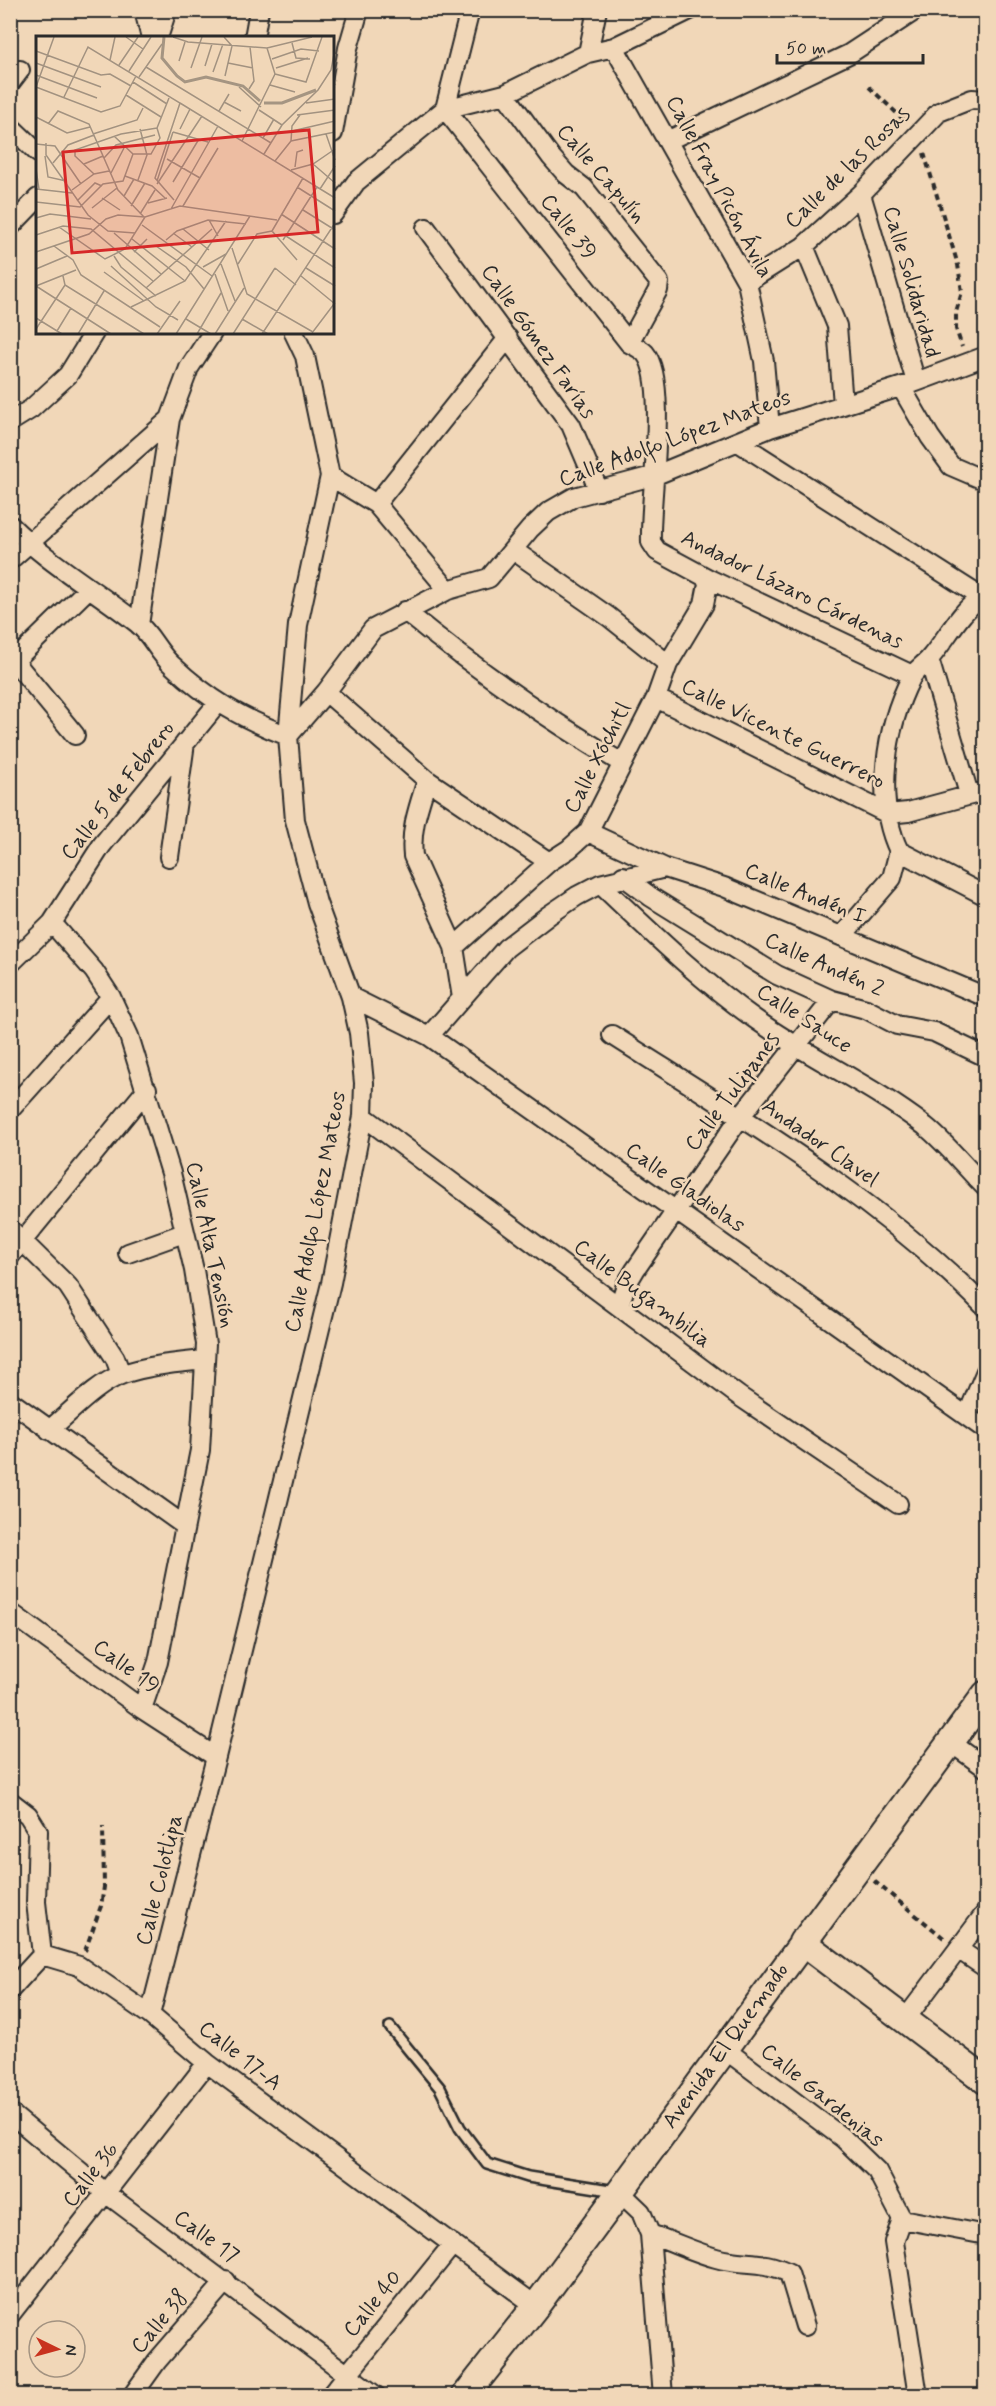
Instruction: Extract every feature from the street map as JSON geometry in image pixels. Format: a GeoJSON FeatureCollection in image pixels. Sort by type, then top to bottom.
{"type":"FeatureCollection","features":[{"type":"Feature","properties":{"kind":"main road","name":"Avenida El Quemado"},"geometry":{"type":"LineString","coordinates":[[465,2396],[536,2306],[723,2048],[986,1694]]}},
{"type":"Feature","properties":{"kind":"main road"},"geometry":{"type":"LineString","coordinates":[[802,1942],[986,2081]]}},
{"type":"Feature","properties":{"kind":"street"},"geometry":{"type":"LineString","coordinates":[[144,10],[151,36]]}},
{"type":"Feature","properties":{"kind":"street"},"geometry":{"type":"LineString","coordinates":[[159,36],[167,10]]}},
{"type":"Feature","properties":{"kind":"street"},"geometry":{"type":"LineString","coordinates":[[254,36],[259,10]]}},
{"type":"Feature","properties":{"kind":"street"},"geometry":{"type":"LineString","coordinates":[[334,127],[348,48],[359,10]]}},
{"type":"Feature","properties":{"kind":"street"},"geometry":{"type":"LineString","coordinates":[[445,109],[470,10]]}},
{"type":"Feature","properties":{"kind":"street"},"geometry":{"type":"LineString","coordinates":[[588,52],[597,10]]}},
{"type":"Feature","properties":{"kind":"street"},"geometry":{"type":"LineString","coordinates":[[334,212],[356,182],[445,109],[505,94],[588,52],[614,47],[690,10]]}},
{"type":"Feature","properties":{"kind":"street"},"geometry":{"type":"LineString","coordinates":[[669,140],[849,54],[916,10]]}},
{"type":"Feature","properties":{"kind":"street","name":"Calle Fray Picón Ávila"},"geometry":{"type":"LineString","coordinates":[[614,47],[669,140],[747,282],[764,361],[770,428]]}},
{"type":"Feature","properties":{"kind":"street","name":"Calle Capulín"},"geometry":{"type":"LineString","coordinates":[[505,94],[552,157],[566,174],[584,188],[650,269],[660,286],[629,343]]}},
{"type":"Feature","properties":{"kind":"street","name":"Calle de las Rosas"},"geometry":{"type":"LineString","coordinates":[[747,282],[804,246],[861,194],[939,112],[972,99],[986,100]]}},
{"type":"Feature","properties":{"kind":"street","name":"Calle 39"},"geometry":{"type":"LineString","coordinates":[[445,109],[629,343],[645,353],[652,370],[655,388],[656,475]]}},
{"type":"Feature","properties":{"kind":"street"},"geometry":{"type":"LineString","coordinates":[[10,126],[36,151]]}},
{"type":"Feature","properties":{"kind":"street","name":"Calle Solidaridad"},"geometry":{"type":"LineString","coordinates":[[861,194],[908,385],[930,437],[951,466],[986,481]]}},
{"type":"Feature","properties":{"kind":"street"},"geometry":{"type":"LineString","coordinates":[[10,227],[36,200]]}},
{"type":"Feature","properties":{"kind":"street","name":"Calle Gómez Farías"},"geometry":{"type":"LineString","coordinates":[[426,228],[572,425],[599,491]]}},
{"type":"Feature","properties":{"kind":"street"},"geometry":{"type":"LineString","coordinates":[[804,246],[837,326],[843,405]]}},
{"type":"Feature","properties":{"kind":"street"},"geometry":{"type":"LineString","coordinates":[[10,422],[31,409],[68,375],[93,334]]}},
{"type":"Feature","properties":{"kind":"street"},"geometry":{"type":"LineString","coordinates":[[139,625],[170,419],[189,368],[211,334]]}},
{"type":"Feature","properties":{"kind":"street"},"geometry":{"type":"LineString","coordinates":[[10,525],[88,589],[139,625],[170,664],[218,703],[243,718],[288,736],[298,625],[330,476],[305,356],[294,334]]}},
{"type":"Feature","properties":{"kind":"street"},"geometry":{"type":"LineString","coordinates":[[376,504],[507,338]]}},
{"type":"Feature","properties":{"kind":"street","name":"Calle Adolfo López Mateos"},"geometry":{"type":"LineString","coordinates":[[216,1757],[331,1283],[363,1116],[364,1083],[359,1033],[351,997],[317,903],[295,820],[288,736],[326,692],[373,629],[448,590],[489,578],[530,529],[548,512],[574,497],[656,475],[770,428],[908,385],[986,356]]}},
{"type":"Feature","properties":{"kind":"street"},"geometry":{"type":"LineString","coordinates":[[10,560],[170,419]]}},
{"type":"Feature","properties":{"kind":"street"},"geometry":{"type":"LineString","coordinates":[[738,442],[983,594],[963,613],[929,659],[912,675],[898,709],[889,750],[885,786],[888,814],[899,851],[892,878],[842,936]]}},
{"type":"Feature","properties":{"kind":"street","name":"Andador Lázaro Cárdenas"},"geometry":{"type":"LineString","coordinates":[[656,475],[651,542],[657,551],[709,579],[912,675]]}},
{"type":"Feature","properties":{"kind":"street"},"geometry":{"type":"LineString","coordinates":[[330,476],[376,504],[448,590]]}},
{"type":"Feature","properties":{"kind":"street"},"geometry":{"type":"LineString","coordinates":[[513,550],[609,617],[668,664]]}},
{"type":"Feature","properties":{"kind":"street","name":"Calle Xóchitl"},"geometry":{"type":"LineString","coordinates":[[454,947],[549,862],[588,832],[656,698],[668,664],[704,604],[709,579]]}},
{"type":"Feature","properties":{"kind":"street"},"geometry":{"type":"LineString","coordinates":[[75,735],[12,660],[88,589]]}},
{"type":"Feature","properties":{"kind":"street"},"geometry":{"type":"LineString","coordinates":[[405,611],[488,677],[555,724],[622,763]]}},
{"type":"Feature","properties":{"kind":"street"},"geometry":{"type":"LineString","coordinates":[[888,814],[908,812],[977,792],[929,659]]}},
{"type":"Feature","properties":{"kind":"street"},"geometry":{"type":"LineString","coordinates":[[326,692],[427,780],[549,862]]}},
{"type":"Feature","properties":{"kind":"street","name":"Calle Vicente Guerrero"},"geometry":{"type":"LineString","coordinates":[[656,698],[888,814]]}},
{"type":"Feature","properties":{"kind":"street","name":"Calle 5 de Febrero"},"geometry":{"type":"LineString","coordinates":[[10,964],[52,923],[102,845],[218,703]]}},
{"type":"Feature","properties":{"kind":"street"},"geometry":{"type":"LineString","coordinates":[[169,857],[185,743]]}},
{"type":"Feature","properties":{"kind":"street"},"geometry":{"type":"LineString","coordinates":[[427,780],[415,818],[411,840],[413,856],[454,947],[462,998]]}},
{"type":"Feature","properties":{"kind":"street","name":"Calle Andén I"},"geometry":{"type":"LineString","coordinates":[[588,832],[665,867],[724,887],[986,997]]}},
{"type":"Feature","properties":{"kind":"street"},"geometry":{"type":"LineString","coordinates":[[899,851],[986,896]]}},
{"type":"Feature","properties":{"kind":"street"},"geometry":{"type":"LineString","coordinates":[[429,1036],[506,948],[577,896],[600,884],[623,876],[665,867]]}},
{"type":"Feature","properties":{"kind":"street","name":"Calle Andén 2"},"geometry":{"type":"LineString","coordinates":[[623,876],[651,897],[777,975],[832,1000],[866,1009],[897,1024],[934,1032],[986,1057]]}},
{"type":"Feature","properties":{"kind":"street","name":"Calle Sauce"},"geometry":{"type":"LineString","coordinates":[[600,884],[657,937],[726,995],[796,1047],[828,1064],[926,1127],[986,1188]]}},
{"type":"Feature","properties":{"kind":"street","name":"Calle Alta Tensión"},"geometry":{"type":"LineString","coordinates":[[52,923],[94,971],[111,997],[129,1036],[147,1089],[184,1233],[196,1281],[206,1344],[200,1450],[158,1662],[142,1709]]}},
{"type":"Feature","properties":{"kind":"street"},"geometry":{"type":"LineString","coordinates":[[10,1110],[111,997]]}},
{"type":"Feature","properties":{"kind":"street","name":"Calle Gladiolas"},"geometry":{"type":"LineString","coordinates":[[351,997],[429,1036],[986,1430]]}},
{"type":"Feature","properties":{"kind":"street","name":"Calle Tulipanes"},"geometry":{"type":"LineString","coordinates":[[619,1306],[626,1285],[741,1116],[832,1000]]}},
{"type":"Feature","properties":{"kind":"street","name":"Andador Clavel"},"geometry":{"type":"LineString","coordinates":[[612,1035],[834,1178],[955,1277],[986,1308]]}},
{"type":"Feature","properties":{"kind":"street"},"geometry":{"type":"LineString","coordinates":[[122,1374],[115,1358],[68,1286],[14,1242],[147,1089]]}},
{"type":"Feature","properties":{"kind":"street","name":"Calle Bugambilia"},"geometry":{"type":"LineString","coordinates":[[363,1116],[740,1396],[898,1504]]}},
{"type":"Feature","properties":{"kind":"street"},"geometry":{"type":"LineString","coordinates":[[128,1253],[184,1233]]}},
{"type":"Feature","properties":{"kind":"street"},"geometry":{"type":"LineString","coordinates":[[49,1430],[108,1382],[122,1374],[156,1365],[205,1360]]}},
{"type":"Feature","properties":{"kind":"street"},"geometry":{"type":"LineString","coordinates":[[967,1416],[986,1371]]}},
{"type":"Feature","properties":{"kind":"street"},"geometry":{"type":"LineString","coordinates":[[10,1401],[185,1526]]}},
{"type":"Feature","properties":{"kind":"street","name":"Calle 19"},"geometry":{"type":"LineString","coordinates":[[10,1612],[142,1709],[216,1757]]}},
{"type":"Feature","properties":{"kind":"street"},"geometry":{"type":"LineString","coordinates":[[950,1742],[986,1768]]}},
{"type":"Feature","properties":{"kind":"street","name":"Calle Colotlipa"},"geometry":{"type":"LineString","coordinates":[[150,2014],[216,1757]]}},
{"type":"Feature","properties":{"kind":"street"},"geometry":{"type":"LineString","coordinates":[[10,1801],[28,1815],[38,1831],[36,1902],[42,1955],[10,1990]]}},
{"type":"Feature","properties":{"kind":"street"},"geometry":{"type":"LineString","coordinates":[[904,2021],[986,1912]]}},
{"type":"Feature","properties":{"kind":"street"},"geometry":{"type":"LineString","coordinates":[[958,1949],[986,1968]]}},
{"type":"Feature","properties":{"kind":"street","name":"Calle 17-A"},"geometry":{"type":"LineString","coordinates":[[42,1955],[79,1966],[150,2014],[207,2062],[536,2306]]}},
{"type":"Feature","properties":{"kind":"street","name":"Calle Gardenias"},"geometry":{"type":"LineString","coordinates":[[723,2048],[844,2139],[877,2171],[902,2219]]}},
{"type":"Feature","properties":{"kind":"street","name":"Calle 36"},"geometry":{"type":"LineString","coordinates":[[10,2315],[107,2194],[207,2062]]}},
{"type":"Feature","properties":{"kind":"street","name":"Calle 17"},"geometry":{"type":"LineString","coordinates":[[10,2113],[107,2194],[226,2281],[376,2396]]}},
{"type":"Feature","properties":{"kind":"street"},"geometry":{"type":"LineString","coordinates":[[619,2191],[641,2212],[650,2234],[663,2396]]}},
{"type":"Feature","properties":{"kind":"street"},"geometry":{"type":"LineString","coordinates":[[918,2396],[894,2242],[902,2219],[986,2235]]}},
{"type":"Feature","properties":{"kind":"street"},"geometry":{"type":"LineString","coordinates":[[650,2234],[716,2258],[739,2263],[763,2262],[789,2274],[805,2326]]}},
{"type":"Feature","properties":{"kind":"street","name":"Calle 40"},"geometry":{"type":"LineString","coordinates":[[330,2396],[453,2244]]}},
{"type":"Feature","properties":{"kind":"street","name":"Calle 38"},"geometry":{"type":"LineString","coordinates":[[132,2396],[158,2361],[226,2281]]}},
{"type":"Feature","properties":{"kind":"lane"},"geometry":{"type":"LineString","coordinates":[[390,2027],[440,2088],[460,2128],[487,2164],[561,2184],[619,2191]]}},
{"type":"Feature","properties":{"kind":"path"},"geometry":{"type":"LineString","coordinates":[[869,87],[919,134],[957,265],[962,292],[956,312],[956,328],[968,363]]}},
{"type":"Feature","properties":{"kind":"path"},"geometry":{"type":"LineString","coordinates":[[79,1966],[101,1906],[104,1887],[103,1826]]}},
{"type":"Feature","properties":{"kind":"path"},"geometry":{"type":"LineString","coordinates":[[858,1867],[958,1949]]}}]}
